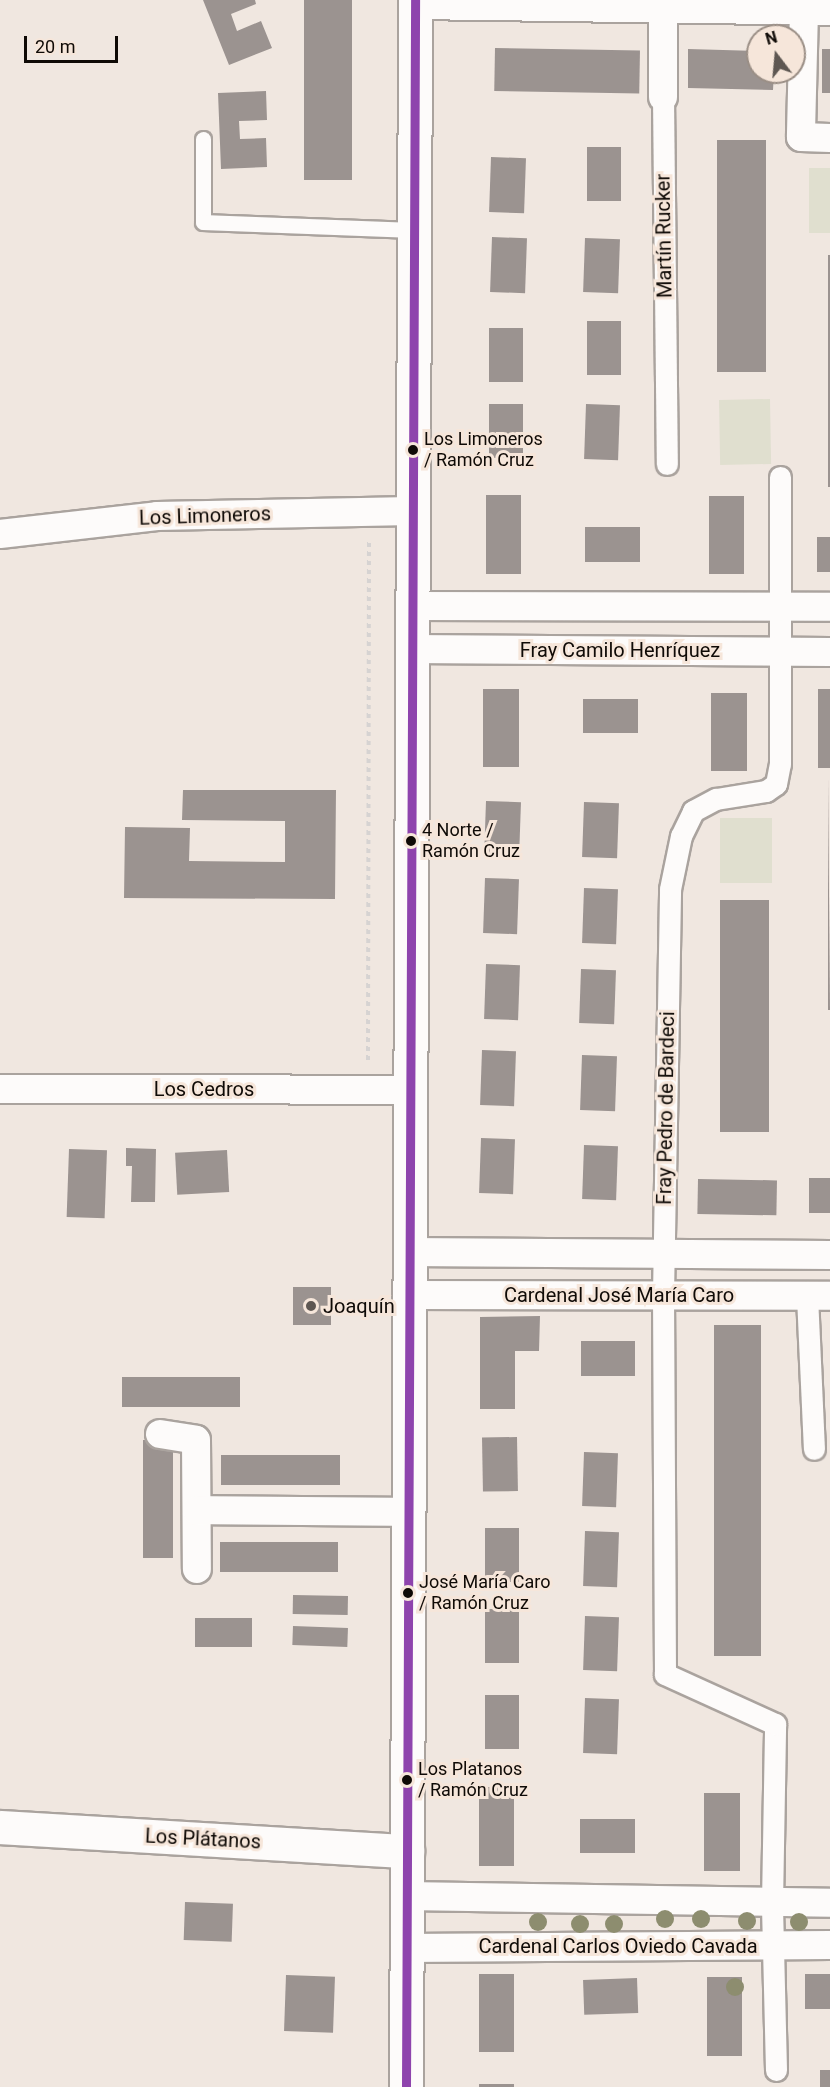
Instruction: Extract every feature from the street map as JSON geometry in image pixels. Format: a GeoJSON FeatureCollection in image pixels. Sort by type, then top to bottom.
{"type":"FeatureCollection","features":[{"type":"Feature","properties":{"kind":"street"},"geometry":{"type":"LineString","coordinates":[[406,2087],[414,2],[663,9],[817,10],[801,137],[830,138]]}},
{"type":"Feature","properties":{"kind":"street","name":"Martín Rucker"},"geometry":{"type":"LineString","coordinates":[[663,9],[667,464]]}},
{"type":"Feature","properties":{"kind":"street"},"geometry":{"type":"LineString","coordinates":[[780,477],[781,607]]}},
{"type":"Feature","properties":{"kind":"street","name":"Los Limoneros"},"geometry":{"type":"LineString","coordinates":[[0,534],[157,516],[412,511]]}},
{"type":"Feature","properties":{"kind":"street"},"geometry":{"type":"LineString","coordinates":[[411,606],[830,607]]}},
{"type":"Feature","properties":{"kind":"street","name":"Fray Pedro de Bardeci"},"geometry":{"type":"LineString","coordinates":[[772,1903],[775,1724],[665,1674],[663,1295],[670,889],[681,836],[693,812],[716,799],[766,791],[776,784],[780,764],[781,607]]}},
{"type":"Feature","properties":{"kind":"street","name":"Fray Camilo Henríquez"},"geometry":{"type":"LineString","coordinates":[[411,649],[830,652]]}},
{"type":"Feature","properties":{"kind":"street","name":"Los Cedros"},"geometry":{"type":"LineString","coordinates":[[0,1089],[409,1090]]}},
{"type":"Feature","properties":{"kind":"street","name":"Cardenal José María Caro"},"geometry":{"type":"LineString","coordinates":[[408,1252],[830,1255]]}},
{"type":"Feature","properties":{"kind":"street","name":"Cardenal José María Caro"},"geometry":{"type":"LineString","coordinates":[[408,1295],[819,1296]]}},
{"type":"Feature","properties":{"kind":"street"},"geometry":{"type":"LineString","coordinates":[[814,1449],[819,1296]]}},
{"type":"Feature","properties":{"kind":"street"},"geometry":{"type":"LineString","coordinates":[[160,1434],[196,1440],[197,1569]]}},
{"type":"Feature","properties":{"kind":"street"},"geometry":{"type":"LineString","coordinates":[[197,1510],[407,1512]]}},
{"type":"Feature","properties":{"kind":"street","name":"Los Plátanos"},"geometry":{"type":"LineString","coordinates":[[0,1827],[406,1851]]}},
{"type":"Feature","properties":{"kind":"street"},"geometry":{"type":"LineString","coordinates":[[406,1896],[830,1903]]}},
{"type":"Feature","properties":{"kind":"street"},"geometry":{"type":"LineString","coordinates":[[772,1903],[776,2070]]}},
{"type":"Feature","properties":{"kind":"street","name":"Cardenal Carlos Oviedo Cavada"},"geometry":{"type":"LineString","coordinates":[[406,1948],[830,1945]]}},
{"type":"Feature","properties":{"kind":"lane"},"geometry":{"type":"LineString","coordinates":[[203,139],[203,222],[413,230]]}},
{"type":"Feature","properties":{"kind":"path"},"geometry":{"type":"LineString","coordinates":[[367,1090],[369,542]]}},
{"type":"Feature","properties":{"kind":"shaded area"},"geometry":{"type":"Polygon","coordinates":[[[809,168],[830,168],[830,233],[809,233],[809,168]]]}},
{"type":"Feature","properties":{"kind":"shaded area"},"geometry":{"type":"Polygon","coordinates":[[[770,399],[771,464],[720,465],[719,400],[770,399]]]}},
{"type":"Feature","properties":{"kind":"shaded area"},"geometry":{"type":"Polygon","coordinates":[[[720,818],[772,818],[772,883],[720,883],[720,818]]]}},
{"type":"Feature","properties":{"kind":"building"},"geometry":{"type":"Polygon","coordinates":[[[203,0],[255,0],[256,4],[231,14],[237,31],[261,21],[272,48],[229,65],[203,0]]]}},
{"type":"Feature","properties":{"kind":"building"},"geometry":{"type":"Polygon","coordinates":[[[304,0],[352,0],[352,180],[304,180],[304,0]]]}},
{"type":"Feature","properties":{"kind":"building"},"geometry":{"type":"Polygon","coordinates":[[[495,48],[640,51],[639,94],[494,91],[495,48]]]}},
{"type":"Feature","properties":{"kind":"building"},"geometry":{"type":"Polygon","coordinates":[[[688,49],[746,51],[746,84],[773,84],[773,90],[688,88],[688,49]]]}},
{"type":"Feature","properties":{"kind":"building"},"geometry":{"type":"Polygon","coordinates":[[[822,49],[830,49],[830,93],[822,93],[822,49]]]}},
{"type":"Feature","properties":{"kind":"building"},"geometry":{"type":"Polygon","coordinates":[[[266,91],[267,120],[239,121],[240,139],[266,138],[267,167],[221,169],[218,93],[266,91]]]}},
{"type":"Feature","properties":{"kind":"building"},"geometry":{"type":"Polygon","coordinates":[[[717,140],[766,140],[766,372],[717,372],[717,140]]]}},
{"type":"Feature","properties":{"kind":"building"},"geometry":{"type":"Polygon","coordinates":[[[587,147],[621,147],[621,201],[587,201],[587,147]]]}},
{"type":"Feature","properties":{"kind":"building"},"geometry":{"type":"Polygon","coordinates":[[[491,157],[526,158],[524,213],[489,212],[491,157]]]}},
{"type":"Feature","properties":{"kind":"building"},"geometry":{"type":"Polygon","coordinates":[[[492,237],[527,238],[525,293],[490,292],[492,237]]]}},
{"type":"Feature","properties":{"kind":"building"},"geometry":{"type":"Polygon","coordinates":[[[585,238],[620,239],[618,293],[583,292],[585,238]]]}},
{"type":"Feature","properties":{"kind":"building"},"geometry":{"type":"Polygon","coordinates":[[[828,255],[830,255],[830,487],[828,487],[828,255]]]}},
{"type":"Feature","properties":{"kind":"building"},"geometry":{"type":"Polygon","coordinates":[[[587,321],[621,321],[621,375],[587,375],[587,321]]]}},
{"type":"Feature","properties":{"kind":"building"},"geometry":{"type":"Polygon","coordinates":[[[489,328],[523,328],[523,382],[489,382],[489,328]]]}},
{"type":"Feature","properties":{"kind":"building"},"geometry":{"type":"Polygon","coordinates":[[[489,404],[523,404],[523,458],[489,458],[489,404]]]}},
{"type":"Feature","properties":{"kind":"building"},"geometry":{"type":"Polygon","coordinates":[[[586,404],[620,405],[618,460],[584,459],[586,404]]]}},
{"type":"Feature","properties":{"kind":"building"},"geometry":{"type":"Polygon","coordinates":[[[486,495],[521,495],[521,574],[486,574],[486,495]]]}},
{"type":"Feature","properties":{"kind":"building"},"geometry":{"type":"Polygon","coordinates":[[[709,496],[744,496],[744,574],[709,574],[709,496]]]}},
{"type":"Feature","properties":{"kind":"building"},"geometry":{"type":"Polygon","coordinates":[[[585,527],[640,527],[640,562],[585,562],[585,527]]]}},
{"type":"Feature","properties":{"kind":"building"},"geometry":{"type":"Polygon","coordinates":[[[817,537],[830,537],[830,572],[817,572],[817,537]]]}},
{"type":"Feature","properties":{"kind":"building"},"geometry":{"type":"Polygon","coordinates":[[[483,689],[519,689],[519,767],[483,767],[483,689]]]}},
{"type":"Feature","properties":{"kind":"building"},"geometry":{"type":"Polygon","coordinates":[[[818,689],[830,689],[830,768],[818,768],[818,689]]]}},
{"type":"Feature","properties":{"kind":"building"},"geometry":{"type":"Polygon","coordinates":[[[711,693],[747,693],[747,771],[711,771],[711,693]]]}},
{"type":"Feature","properties":{"kind":"building"},"geometry":{"type":"Polygon","coordinates":[[[583,699],[638,699],[638,733],[583,733],[583,699]]]}},
{"type":"Feature","properties":{"kind":"building"},"geometry":{"type":"Polygon","coordinates":[[[828,777],[830,1010],[828,1010],[828,777]]]}},
{"type":"Feature","properties":{"kind":"building"},"geometry":{"type":"Polygon","coordinates":[[[183,790],[336,790],[335,899],[124,898],[125,827],[190,828],[189,861],[285,862],[285,821],[182,820],[183,790]]]}},
{"type":"Feature","properties":{"kind":"building"},"geometry":{"type":"Polygon","coordinates":[[[486,801],[521,802],[519,857],[484,856],[486,801]]]}},
{"type":"Feature","properties":{"kind":"building"},"geometry":{"type":"Polygon","coordinates":[[[584,802],[619,803],[617,858],[582,857],[584,802]]]}},
{"type":"Feature","properties":{"kind":"building"},"geometry":{"type":"Polygon","coordinates":[[[485,878],[519,879],[517,934],[483,933],[485,878]]]}},
{"type":"Feature","properties":{"kind":"building"},"geometry":{"type":"Polygon","coordinates":[[[584,888],[618,889],[616,944],[582,943],[584,888]]]}},
{"type":"Feature","properties":{"kind":"building"},"geometry":{"type":"Polygon","coordinates":[[[720,900],[769,900],[769,1132],[720,1132],[720,900]]]}},
{"type":"Feature","properties":{"kind":"building"},"geometry":{"type":"Polygon","coordinates":[[[486,964],[520,965],[518,1020],[484,1019],[486,964]]]}},
{"type":"Feature","properties":{"kind":"building"},"geometry":{"type":"Polygon","coordinates":[[[581,969],[616,970],[614,1024],[579,1023],[581,969]]]}},
{"type":"Feature","properties":{"kind":"building"},"geometry":{"type":"Polygon","coordinates":[[[482,1050],[516,1051],[514,1106],[480,1105],[482,1050]]]}},
{"type":"Feature","properties":{"kind":"building"},"geometry":{"type":"Polygon","coordinates":[[[582,1055],[617,1056],[615,1111],[580,1110],[582,1055]]]}},
{"type":"Feature","properties":{"kind":"building"},"geometry":{"type":"Polygon","coordinates":[[[481,1138],[515,1139],[513,1194],[479,1193],[481,1138]]]}},
{"type":"Feature","properties":{"kind":"building"},"geometry":{"type":"Polygon","coordinates":[[[584,1145],[618,1146],[616,1200],[582,1199],[584,1145]]]}},
{"type":"Feature","properties":{"kind":"building"},"geometry":{"type":"Polygon","coordinates":[[[126,1148],[156,1149],[155,1202],[131,1202],[132,1166],[126,1166],[126,1148]]]}},
{"type":"Feature","properties":{"kind":"building"},"geometry":{"type":"Polygon","coordinates":[[[69,1149],[107,1150],[105,1218],[67,1217],[69,1149]]]}},
{"type":"Feature","properties":{"kind":"building"},"geometry":{"type":"Polygon","coordinates":[[[227,1150],[229,1192],[177,1195],[175,1153],[227,1150]]]}},
{"type":"Feature","properties":{"kind":"building"},"geometry":{"type":"Polygon","coordinates":[[[809,1178],[830,1178],[830,1213],[809,1213],[809,1178]]]}},
{"type":"Feature","properties":{"kind":"building"},"geometry":{"type":"Polygon","coordinates":[[[698,1179],[777,1180],[776,1215],[697,1214],[698,1179]]]}},
{"type":"Feature","properties":{"kind":"building","name":"Joaquín"},"geometry":{"type":"Polygon","coordinates":[[[293,1287],[331,1287],[331,1325],[293,1325],[293,1287]]]}},
{"type":"Feature","properties":{"kind":"building"},"geometry":{"type":"Polygon","coordinates":[[[540,1316],[539,1351],[515,1351],[515,1409],[480,1409],[480,1317],[540,1316]]]}},
{"type":"Feature","properties":{"kind":"building"},"geometry":{"type":"Polygon","coordinates":[[[714,1325],[761,1325],[761,1656],[714,1656],[714,1325]]]}},
{"type":"Feature","properties":{"kind":"building"},"geometry":{"type":"Polygon","coordinates":[[[581,1341],[635,1341],[635,1376],[581,1376],[581,1341]]]}},
{"type":"Feature","properties":{"kind":"building"},"geometry":{"type":"Polygon","coordinates":[[[122,1377],[240,1377],[240,1407],[122,1407],[122,1377]]]}},
{"type":"Feature","properties":{"kind":"building"},"geometry":{"type":"Polygon","coordinates":[[[517,1437],[518,1491],[483,1492],[482,1438],[517,1437]]]}},
{"type":"Feature","properties":{"kind":"building"},"geometry":{"type":"Polygon","coordinates":[[[143,1440],[173,1440],[173,1558],[143,1558],[143,1440]]]}},
{"type":"Feature","properties":{"kind":"building"},"geometry":{"type":"Polygon","coordinates":[[[584,1452],[618,1453],[616,1507],[582,1506],[584,1452]]]}},
{"type":"Feature","properties":{"kind":"building"},"geometry":{"type":"Polygon","coordinates":[[[221,1455],[340,1455],[340,1485],[221,1485],[221,1455]]]}},
{"type":"Feature","properties":{"kind":"building"},"geometry":{"type":"Polygon","coordinates":[[[485,1528],[519,1528],[519,1582],[485,1582],[485,1528]]]}},
{"type":"Feature","properties":{"kind":"building"},"geometry":{"type":"Polygon","coordinates":[[[585,1531],[619,1532],[617,1587],[583,1586],[585,1531]]]}},
{"type":"Feature","properties":{"kind":"building"},"geometry":{"type":"Polygon","coordinates":[[[220,1542],[338,1542],[338,1572],[220,1572],[220,1542]]]}},
{"type":"Feature","properties":{"kind":"building"},"geometry":{"type":"Polygon","coordinates":[[[293,1595],[348,1596],[348,1615],[293,1614],[293,1595]]]}},
{"type":"Feature","properties":{"kind":"building"},"geometry":{"type":"Polygon","coordinates":[[[485,1609],[519,1609],[519,1663],[485,1663],[485,1609]]]}},
{"type":"Feature","properties":{"kind":"building"},"geometry":{"type":"Polygon","coordinates":[[[585,1616],[619,1617],[617,1671],[583,1670],[585,1616]]]}},
{"type":"Feature","properties":{"kind":"building"},"geometry":{"type":"Polygon","coordinates":[[[195,1618],[252,1618],[252,1647],[195,1647],[195,1618]]]}},
{"type":"Feature","properties":{"kind":"building"},"geometry":{"type":"Polygon","coordinates":[[[293,1626],[348,1628],[347,1647],[292,1645],[293,1626]]]}},
{"type":"Feature","properties":{"kind":"building"},"geometry":{"type":"Polygon","coordinates":[[[485,1695],[519,1695],[519,1749],[485,1749],[485,1695]]]}},
{"type":"Feature","properties":{"kind":"building"},"geometry":{"type":"Polygon","coordinates":[[[585,1698],[619,1699],[617,1754],[583,1753],[585,1698]]]}},
{"type":"Feature","properties":{"kind":"building"},"geometry":{"type":"Polygon","coordinates":[[[479,1787],[514,1787],[514,1866],[479,1866],[479,1787]]]}},
{"type":"Feature","properties":{"kind":"building"},"geometry":{"type":"Polygon","coordinates":[[[704,1793],[740,1793],[740,1871],[704,1871],[704,1793]]]}},
{"type":"Feature","properties":{"kind":"building"},"geometry":{"type":"Polygon","coordinates":[[[580,1819],[635,1819],[635,1853],[580,1853],[580,1819]]]}},
{"type":"Feature","properties":{"kind":"building"},"geometry":{"type":"Polygon","coordinates":[[[185,1902],[233,1904],[232,1942],[184,1940],[185,1902]]]}},
{"type":"Feature","properties":{"kind":"building"},"geometry":{"type":"Polygon","coordinates":[[[479,1974],[514,1974],[514,2052],[479,2052],[479,1974]]]}},
{"type":"Feature","properties":{"kind":"building"},"geometry":{"type":"Polygon","coordinates":[[[805,1974],[830,1974],[830,2009],[805,2009],[805,1974]]]}},
{"type":"Feature","properties":{"kind":"building"},"geometry":{"type":"Polygon","coordinates":[[[286,1975],[335,1977],[333,2033],[284,2031],[286,1975]]]}},
{"type":"Feature","properties":{"kind":"building"},"geometry":{"type":"Polygon","coordinates":[[[707,1977],[742,1977],[742,2056],[707,2056],[707,1977]]]}},
{"type":"Feature","properties":{"kind":"building"},"geometry":{"type":"Polygon","coordinates":[[[637,1978],[638,2013],[584,2015],[583,1980],[637,1978]]]}},
{"type":"Feature","properties":{"kind":"building"},"geometry":{"type":"Polygon","coordinates":[[[820,2070],[830,2070],[830,2087],[820,2087],[820,2070]]]}},
{"type":"Feature","properties":{"kind":"building"},"geometry":{"type":"Polygon","coordinates":[[[479,2084],[514,2084],[514,2087],[479,2087],[479,2084]]]}},
{"type":"Feature","properties":{"kind":"transit line"},"geometry":{"type":"LineString","coordinates":[[406,2087],[415,0]]}},
{"type":"Feature","properties":{"kind":"place","name":"Los Limoneros / Ramón Cruz"},"geometry":{"type":"Point","coordinates":[413,450]}},
{"type":"Feature","properties":{"kind":"place","name":"4 Norte / Ramón Cruz"},"geometry":{"type":"Point","coordinates":[411,841]}},
{"type":"Feature","properties":{"kind":"place","name":"Joaquín"},"geometry":{"type":"Point","coordinates":[311,1306]}},
{"type":"Feature","properties":{"kind":"place","name":"José María Caro / Ramón Cruz"},"geometry":{"type":"Point","coordinates":[408,1593]}},
{"type":"Feature","properties":{"kind":"place","name":"Los Platanos / Ramón Cruz"},"geometry":{"type":"Point","coordinates":[407,1780]}}]}
